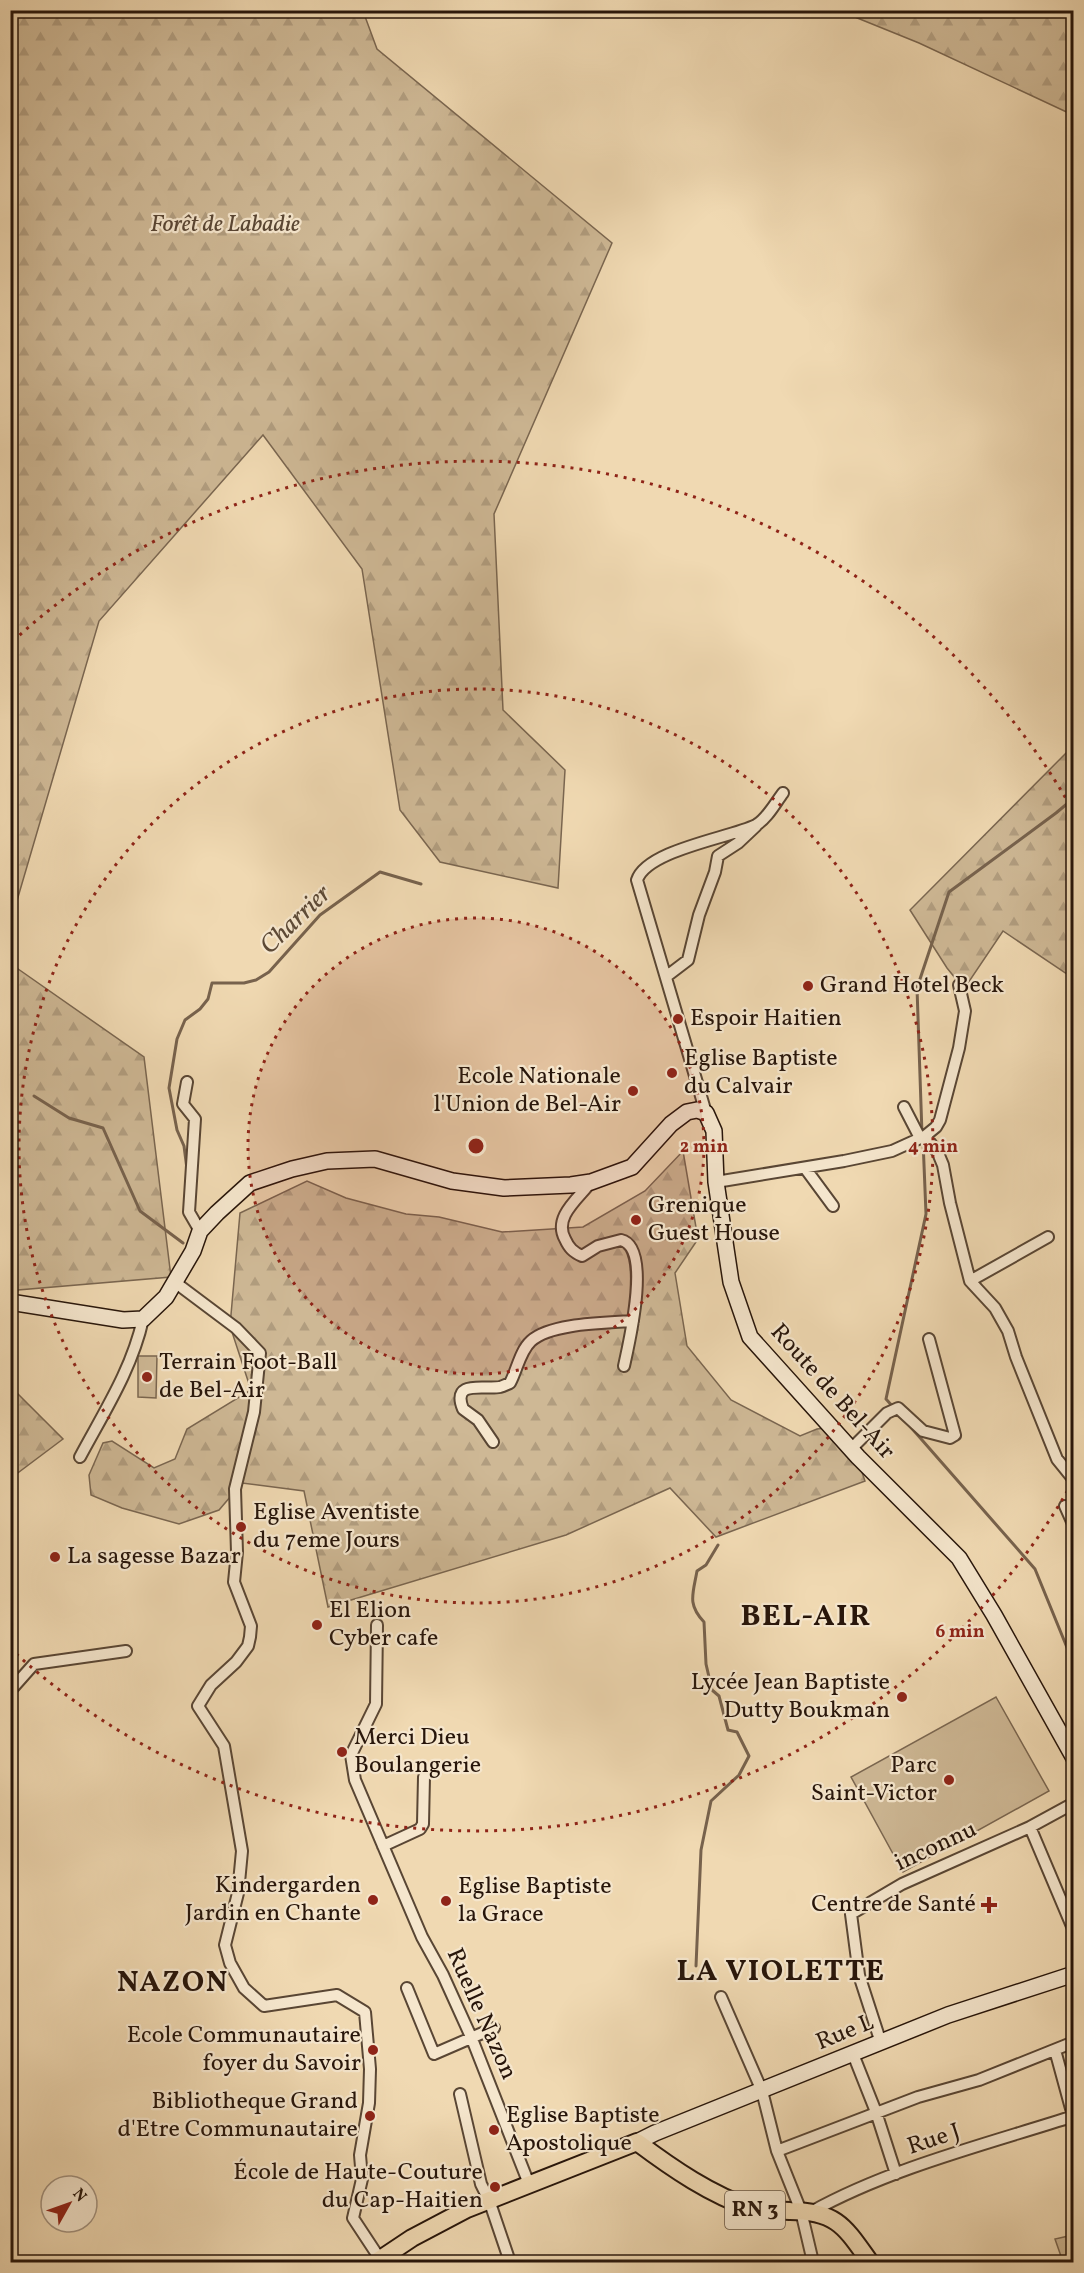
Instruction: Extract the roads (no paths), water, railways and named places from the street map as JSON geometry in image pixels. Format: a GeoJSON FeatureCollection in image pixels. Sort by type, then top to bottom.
{"type":"FeatureCollection","features":[{"type":"Feature","properties":{"kind":"main road"},"geometry":{"type":"LineString","coordinates":[[378,2261],[412,2238],[467,2209],[637,2142]]}},
{"type":"Feature","properties":{"kind":"main road","name":"RN 3"},"geometry":{"type":"LineString","coordinates":[[637,2142],[668,2165],[717,2194],[756,2210],[806,2211],[824,2214],[850,2234],[870,2262]]}},
{"type":"Feature","properties":{"kind":"street"},"geometry":{"type":"LineString","coordinates":[[667,976],[688,960],[699,915],[715,872],[718,856],[738,843],[758,824],[783,793]]}},
{"type":"Feature","properties":{"kind":"street"},"geometry":{"type":"LineString","coordinates":[[706,1113],[637,880],[647,866],[682,849],[758,824]]}},
{"type":"Feature","properties":{"kind":"street"},"geometry":{"type":"LineString","coordinates":[[717,1182],[892,1151],[923,1137],[936,1127],[940,1120],[959,1048],[965,1011],[959,986]]}},
{"type":"Feature","properties":{"kind":"street"},"geometry":{"type":"LineString","coordinates":[[187,1082],[183,1104],[195,1119],[189,1212],[200,1231]]}},
{"type":"Feature","properties":{"kind":"street"},"geometry":{"type":"LineString","coordinates":[[904,1107],[923,1137],[938,1153],[944,1165],[950,1203],[970,1281],[995,1308],[1008,1331],[1057,1460],[1074,1480]]}},
{"type":"Feature","properties":{"kind":"street"},"geometry":{"type":"LineString","coordinates":[[80,1457],[114,1397],[134,1350],[143,1319],[166,1297],[176,1283],[193,1251],[200,1231],[250,1183],[327,1161],[375,1159],[452,1181],[504,1188],[546,1187],[591,1182],[632,1167],[671,1124],[687,1112],[697,1110],[706,1113]]}},
{"type":"Feature","properties":{"kind":"street","name":"Route de Bel-Air"},"geometry":{"type":"LineString","coordinates":[[706,1113],[714,1131],[717,1182],[731,1282],[750,1337],[851,1449],[959,1558],[994,1615],[1074,1758]]}},
{"type":"Feature","properties":{"kind":"street"},"geometry":{"type":"LineString","coordinates":[[805,1167],[833,1206]]}},
{"type":"Feature","properties":{"kind":"street"},"geometry":{"type":"LineString","coordinates":[[591,1182],[560,1222],[561,1231],[569,1248],[582,1256],[598,1246],[621,1239],[630,1244],[637,1266],[633,1321],[624,1366]]}},
{"type":"Feature","properties":{"kind":"street"},"geometry":{"type":"LineString","coordinates":[[970,1281],[1048,1237]]}},
{"type":"Feature","properties":{"kind":"street"},"geometry":{"type":"LineString","coordinates":[[176,1283],[236,1328],[260,1353],[254,1413],[235,1489],[237,1552],[234,1582],[251,1626],[250,1637],[248,1646],[236,1662],[211,1685],[198,1706],[224,1746],[242,1851],[237,1893],[225,1945],[230,1963],[240,1981],[252,1997],[264,2006],[337,1995],[365,2012],[370,2069],[369,2103],[360,2155],[362,2179],[353,2218],[378,2261]]}},
{"type":"Feature","properties":{"kind":"street"},"geometry":{"type":"LineString","coordinates":[[10,1302],[123,1320],[143,1319]]}},
{"type":"Feature","properties":{"kind":"street"},"geometry":{"type":"LineString","coordinates":[[493,1442],[478,1420],[463,1409],[461,1397],[464,1390],[472,1387],[500,1387],[510,1383],[528,1344],[542,1335],[566,1327],[633,1321]]}},
{"type":"Feature","properties":{"kind":"street"},"geometry":{"type":"LineString","coordinates":[[851,1449],[887,1413],[896,1409],[923,1431],[950,1438],[955,1434],[929,1339]]}},
{"type":"Feature","properties":{"kind":"street"},"geometry":{"type":"LineString","coordinates":[[1065,1506],[1074,1526]]}},
{"type":"Feature","properties":{"kind":"street","name":"Ruelle Nazon"},"geometry":{"type":"LineString","coordinates":[[377,1625],[376,1704],[351,1755],[355,1780],[422,1937],[443,1975],[472,2039],[529,2184]]}},
{"type":"Feature","properties":{"kind":"street"},"geometry":{"type":"LineString","coordinates":[[10,1691],[34,1664],[126,1651]]}},
{"type":"Feature","properties":{"kind":"street"},"geometry":{"type":"LineString","coordinates":[[384,1846],[420,1829],[423,1824],[424,1777]]}},
{"type":"Feature","properties":{"kind":"street","name":"inconnu"},"geometry":{"type":"LineString","coordinates":[[881,2043],[859,1975],[851,1914],[902,1884],[1030,1827],[1074,1803]]}},
{"type":"Feature","properties":{"kind":"street"},"geometry":{"type":"LineString","coordinates":[[1030,1827],[1074,1930]]}},
{"type":"Feature","properties":{"kind":"street","name":"Rue L"},"geometry":{"type":"LineString","coordinates":[[637,2142],[948,2015],[1074,1974]]}},
{"type":"Feature","properties":{"kind":"street"},"geometry":{"type":"LineString","coordinates":[[407,1988],[434,2054],[494,2028]]}},
{"type":"Feature","properties":{"kind":"street"},"geometry":{"type":"LineString","coordinates":[[721,1997],[762,2091],[777,2151],[806,2211],[813,2262]]}},
{"type":"Feature","properties":{"kind":"street"},"geometry":{"type":"LineString","coordinates":[[777,2151],[918,2097],[979,2080],[1074,2042]]}},
{"type":"Feature","properties":{"kind":"street"},"geometry":{"type":"LineString","coordinates":[[1055,2050],[1073,2116]]}},
{"type":"Feature","properties":{"kind":"street"},"geometry":{"type":"LineString","coordinates":[[853,2054],[876,2112],[896,2174]]}},
{"type":"Feature","properties":{"kind":"street"},"geometry":{"type":"LineString","coordinates":[[460,2094],[481,2184],[489,2200],[510,2262]]}},
{"type":"Feature","properties":{"kind":"street","name":"Rue J"},"geometry":{"type":"LineString","coordinates":[[806,2211],[845,2193],[896,2174],[1073,2116]]}},
{"type":"Feature","properties":{"kind":"waterway"},"geometry":{"type":"LineString","coordinates":[[922,1134],[917,988],[949,892],[1074,798]]}},
{"type":"Feature","properties":{"kind":"waterway","name":"Charrier"},"geometry":{"type":"LineString","coordinates":[[187,1169],[184,1146],[177,1130],[169,1088],[177,1039],[185,1020],[200,1009],[208,999],[212,983],[244,983],[256,980],[269,972],[320,915],[380,872],[421,884]]}},
{"type":"Feature","properties":{"kind":"waterway"},"geometry":{"type":"LineString","coordinates":[[34,1096],[69,1118],[103,1128],[140,1211],[183,1243]]}},
{"type":"Feature","properties":{"kind":"waterway"},"geometry":{"type":"LineString","coordinates":[[894,1408],[886,1399],[926,1214],[923,1140]]}},
{"type":"Feature","properties":{"kind":"waterway"},"geometry":{"type":"LineString","coordinates":[[908,1424],[1035,1569],[1068,1650],[1074,1654]]}},
{"type":"Feature","properties":{"kind":"waterway"},"geometry":{"type":"LineString","coordinates":[[696,1966],[701,1850],[711,1801],[739,1775],[749,1756],[737,1732],[728,1730],[719,1696],[712,1690],[706,1664],[704,1622],[693,1604],[697,1571],[706,1565],[718,1545]]}},
{"type":"Feature","properties":{"kind":"place","name":"Grand Hotel Beck"},"geometry":{"type":"Point","coordinates":[808,986]}},
{"type":"Feature","properties":{"kind":"place","name":"Espoir Haitien"},"geometry":{"type":"Point","coordinates":[678,1019]}},
{"type":"Feature","properties":{"kind":"place","name":"Eglise Baptiste du Calvair"},"geometry":{"type":"Point","coordinates":[672,1073]}},
{"type":"Feature","properties":{"kind":"place","name":"Ecole Nationale l'Union de Bel-Air"},"geometry":{"type":"Point","coordinates":[633,1091]}},
{"type":"Feature","properties":{"kind":"place","name":"Grenique Guest House"},"geometry":{"type":"Point","coordinates":[636,1220]}},
{"type":"Feature","properties":{"kind":"place","name":"Terrain Foot-Ball de Bel-Air"},"geometry":{"type":"Point","coordinates":[147,1377]}},
{"type":"Feature","properties":{"kind":"place","name":"Eglise Aventiste du 7eme Jours"},"geometry":{"type":"Point","coordinates":[241,1527]}},
{"type":"Feature","properties":{"kind":"place","name":"La sagesse Bazar"},"geometry":{"type":"Point","coordinates":[55,1557]}},
{"type":"Feature","properties":{"kind":"place","name":"El Elion Cyber cafe"},"geometry":{"type":"Point","coordinates":[317,1625]}},
{"type":"Feature","properties":{"kind":"place","name":"Lycée Jean Baptiste Dutty Boukman"},"geometry":{"type":"Point","coordinates":[902,1697]}},
{"type":"Feature","properties":{"kind":"place","name":"Merci Dieu Boulangerie"},"geometry":{"type":"Point","coordinates":[342,1752]}},
{"type":"Feature","properties":{"kind":"place","name":"Parc Saint-Victor"},"geometry":{"type":"Point","coordinates":[949,1780]}},
{"type":"Feature","properties":{"kind":"place","name":"Kindergarden Jardin en Chante"},"geometry":{"type":"Point","coordinates":[373,1900]}},
{"type":"Feature","properties":{"kind":"place","name":"Eglise Baptiste la Grace"},"geometry":{"type":"Point","coordinates":[446,1901]}},
{"type":"Feature","properties":{"kind":"place","name":"Centre de Santé"},"geometry":{"type":"Point","coordinates":[989,1905]}},
{"type":"Feature","properties":{"kind":"place","name":"Ecole Communautaire foyer du Savoir"},"geometry":{"type":"Point","coordinates":[373,2050]}},
{"type":"Feature","properties":{"kind":"place","name":"Bibliotheque Grand d'Etre Communautaire"},"geometry":{"type":"Point","coordinates":[370,2116]}},
{"type":"Feature","properties":{"kind":"place","name":"Eglise Baptiste Apostolique"},"geometry":{"type":"Point","coordinates":[494,2130]}},
{"type":"Feature","properties":{"kind":"place","name":"École de Haute-Couture du Cap-Haitien"},"geometry":{"type":"Point","coordinates":[495,2187]}},
{"type":"Feature","properties":{"kind":"district","name":"BEL-AIR"},"geometry":{"type":"Point","coordinates":[806,1617]}},
{"type":"Feature","properties":{"kind":"district","name":"LA VIOLETTE"},"geometry":{"type":"Point","coordinates":[781,1972]}},
{"type":"Feature","properties":{"kind":"district","name":"NAZON"},"geometry":{"type":"Point","coordinates":[173,1983]}},
{"type":"Feature","properties":{"kind":"park label","name":"Forêt de Labadie"},"geometry":{"type":"Point","coordinates":[225,225]}}]}
